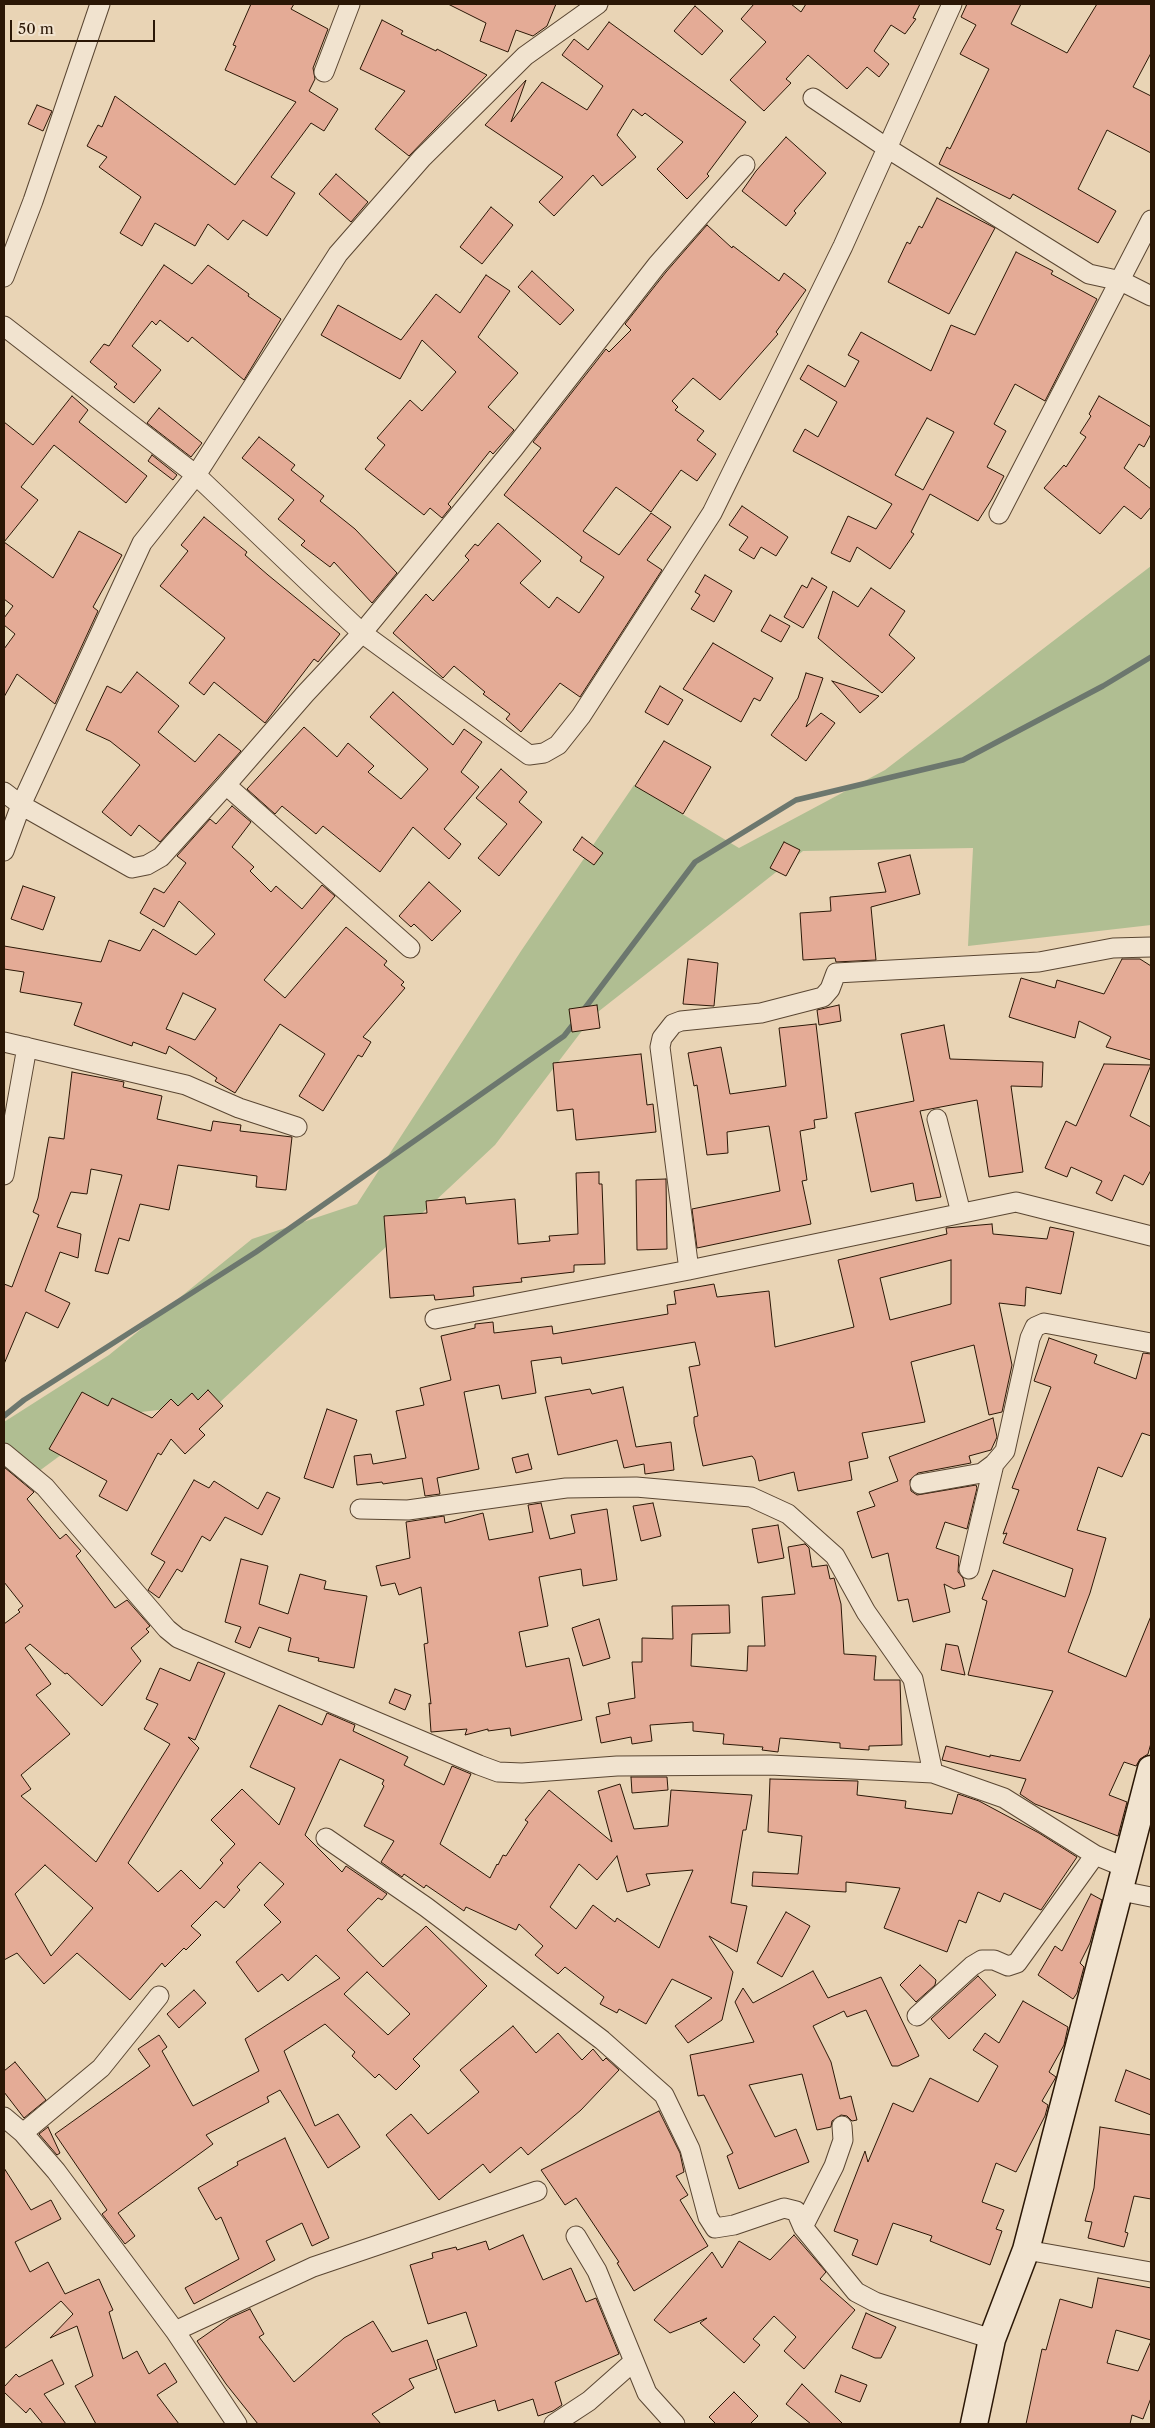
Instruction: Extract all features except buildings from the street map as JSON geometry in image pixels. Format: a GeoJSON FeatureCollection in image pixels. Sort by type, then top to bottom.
{"type":"FeatureCollection","features":[{"type":"Feature","properties":{"kind":"street"},"geometry":{"type":"LineString","coordinates":[[4,277],[33,201],[100,4]]}},
{"type":"Feature","properties":{"kind":"street"},"geometry":{"type":"LineString","coordinates":[[324,72],[350,4]]}},
{"type":"Feature","properties":{"kind":"street"},"geometry":{"type":"LineString","coordinates":[[4,851],[21,805],[142,543],[196,474],[338,254],[422,158],[525,56],[598,4]]}},
{"type":"Feature","properties":{"kind":"street"},"geometry":{"type":"LineString","coordinates":[[4,326],[196,474],[362,633],[529,755],[544,753],[558,744],[581,716],[712,513],[844,246],[952,4]]}},
{"type":"Feature","properties":{"kind":"street"},"geometry":{"type":"LineString","coordinates":[[813,98],[887,148],[1089,274],[1120,281],[1151,296]]}},
{"type":"Feature","properties":{"kind":"street"},"geometry":{"type":"LineString","coordinates":[[4,792],[21,805],[132,868],[147,865],[161,857],[305,694],[362,633],[514,448],[657,265],[745,165]]}},
{"type":"Feature","properties":{"kind":"street"},"geometry":{"type":"LineString","coordinates":[[999,514],[1151,220]]}},
{"type":"Feature","properties":{"kind":"street"},"geometry":{"type":"LineString","coordinates":[[226,785],[410,948]]}},
{"type":"Feature","properties":{"kind":"street"},"geometry":{"type":"LineString","coordinates":[[689,1270],[660,1046],[662,1038],[673,1024],[680,1021],[761,1013],[824,997],[830,989],[836,973],[1038,962],[1113,948],[1151,947]]}},
{"type":"Feature","properties":{"kind":"street"},"geometry":{"type":"LineString","coordinates":[[4,1042],[186,1085],[239,1108],[297,1127]]}},
{"type":"Feature","properties":{"kind":"street"},"geometry":{"type":"LineString","coordinates":[[4,1174],[27,1047]]}},
{"type":"Feature","properties":{"kind":"street"},"geometry":{"type":"LineString","coordinates":[[937,1119],[960,1213]]}},
{"type":"Feature","properties":{"kind":"street"},"geometry":{"type":"LineString","coordinates":[[435,1319],[689,1270],[1016,1202],[1151,1236]]}},
{"type":"Feature","properties":{"kind":"street"},"geometry":{"type":"LineString","coordinates":[[920,1484],[982,1473],[994,1464],[1005,1451],[1030,1338],[1035,1327],[1044,1323],[1151,1343]]}},
{"type":"Feature","properties":{"kind":"street"},"geometry":{"type":"LineString","coordinates":[[4,1453],[45,1487],[166,1628],[178,1638],[498,1772],[522,1773],[617,1766],[770,1765],[933,1773],[1004,1798],[1095,1855],[1123,1879],[1151,1897]]}},
{"type":"Feature","properties":{"kind":"street"},"geometry":{"type":"LineString","coordinates":[[969,1569],[994,1464]]}},
{"type":"Feature","properties":{"kind":"street"},"geometry":{"type":"LineString","coordinates":[[360,1509],[408,1510],[566,1488],[636,1487],[751,1497],[788,1514],[835,1556],[866,1612],[913,1679],[933,1773]]}},
{"type":"Feature","properties":{"kind":"street"},"geometry":{"type":"LineString","coordinates":[[974,2424],[992,2339],[1026,2250],[1151,1769]]}},
{"type":"Feature","properties":{"kind":"street"},"geometry":{"type":"LineString","coordinates":[[326,1838],[426,1907],[602,2040],[664,2095],[690,2149],[708,2217],[715,2228],[734,2225],[784,2208],[796,2211],[803,2227],[856,2292],[875,2302],[992,2339]]}},
{"type":"Feature","properties":{"kind":"street"},"geometry":{"type":"LineString","coordinates":[[917,2016],[972,1966],[982,1960],[994,1960],[1008,1966],[1018,1963],[1095,1855]]}},
{"type":"Feature","properties":{"kind":"street"},"geometry":{"type":"LineString","coordinates":[[23,2133],[101,2068],[159,1996]]}},
{"type":"Feature","properties":{"kind":"street"},"geometry":{"type":"LineString","coordinates":[[4,2117],[23,2133],[56,2171],[175,2332],[237,2424]]}},
{"type":"Feature","properties":{"kind":"street"},"geometry":{"type":"LineString","coordinates":[[803,2227],[834,2166],[843,2140],[842,2126]]}},
{"type":"Feature","properties":{"kind":"street"},"geometry":{"type":"LineString","coordinates":[[175,2332],[313,2267],[537,2191]]}},
{"type":"Feature","properties":{"kind":"street"},"geometry":{"type":"LineString","coordinates":[[576,2236],[597,2271],[647,2394],[674,2424]]}},
{"type":"Feature","properties":{"kind":"street"},"geometry":{"type":"LineString","coordinates":[[1026,2250],[1151,2272]]}},
{"type":"Feature","properties":{"kind":"street"},"geometry":{"type":"LineString","coordinates":[[554,2424],[589,2401],[633,2362]]}},
{"type":"Feature","properties":{"kind":"green space"},"geometry":{"type":"Polygon","coordinates":[[[1151,566],[1151,925],[968,946],[973,848],[803,851],[594,1015],[495,1145],[219,1403],[115,1415],[4,1497],[4,1422],[109,1355],[252,1239],[357,1204],[521,951],[634,785],[739,848],[885,770],[1151,566]]]}},
{"type":"Feature","properties":{"kind":"waterway"},"geometry":{"type":"LineString","coordinates":[[582,1012],[695,862],[796,800],[963,760],[1103,686],[1151,657]]}},
{"type":"Feature","properties":{"kind":"waterway"},"geometry":{"type":"LineString","coordinates":[[4,1416],[24,1400],[256,1252],[564,1036],[575,1022]]}}]}
